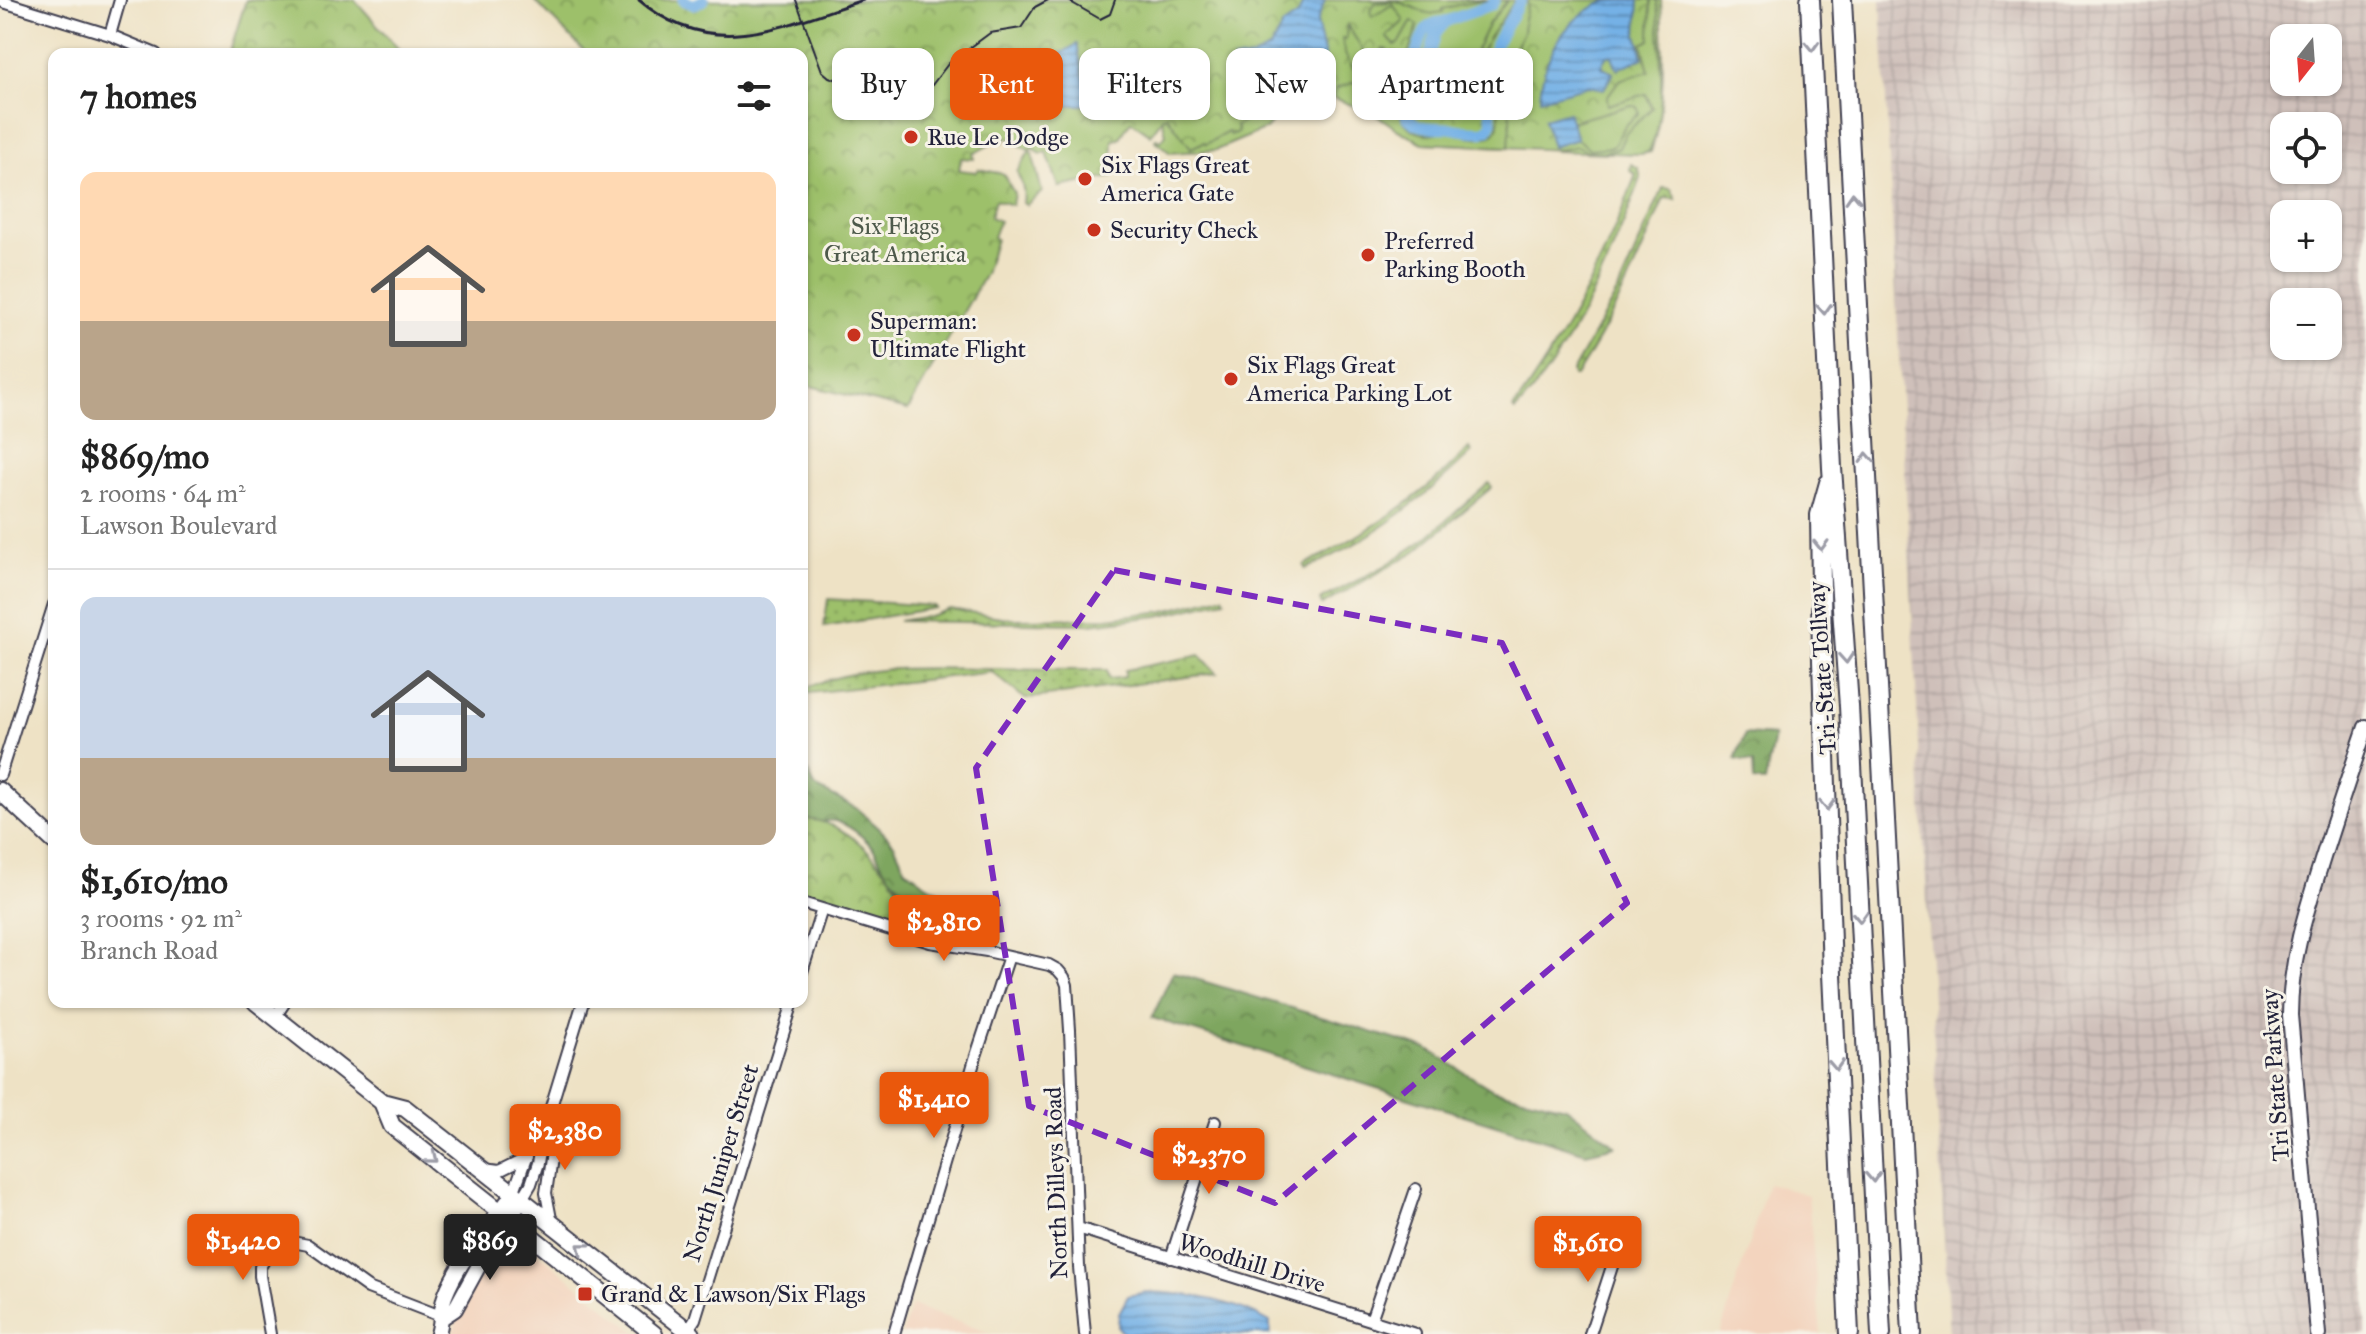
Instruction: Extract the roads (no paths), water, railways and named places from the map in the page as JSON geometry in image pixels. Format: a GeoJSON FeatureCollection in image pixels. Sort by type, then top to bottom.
{"type":"FeatureCollection","features":[{"type":"Feature","properties":{"kind":"highway","name":"Tri-State Tollway"},"geometry":{"type":"LineString","coordinates":[[1810,0],[1832,468],[1849,706],[1881,1334]]}},
{"type":"Feature","properties":{"kind":"highway"},"geometry":{"type":"LineString","coordinates":[[1842,0],[1912,1334]]}},
{"type":"Feature","properties":{"kind":"highway"},"geometry":{"type":"LineString","coordinates":[[1832,468],[1820,515],[1822,632],[1832,974],[1849,1334]]}},
{"type":"Feature","properties":{"kind":"main road"},"geometry":{"type":"LineString","coordinates":[[0,791],[48,835]]}},
{"type":"Feature","properties":{"kind":"main road"},"geometry":{"type":"LineString","coordinates":[[264,1008],[382,1102],[405,1108],[688,1333]]}},
{"type":"Feature","properties":{"kind":"main road"},"geometry":{"type":"LineString","coordinates":[[382,1102],[392,1126],[654,1334]]}},
{"type":"Feature","properties":{"kind":"street"},"geometry":{"type":"LineString","coordinates":[[110,35],[120,0]]}},
{"type":"Feature","properties":{"kind":"street"},"geometry":{"type":"LineString","coordinates":[[0,1],[110,35],[141,48]]}},
{"type":"Feature","properties":{"kind":"street"},"geometry":{"type":"LineString","coordinates":[[0,775],[48,623]]}},
{"type":"Feature","properties":{"kind":"street","name":"Tri State Parkway"},"geometry":{"type":"LineString","coordinates":[[2318,1334],[2290,1015],[2290,982],[2314,885],[2366,727]]}},
{"type":"Feature","properties":{"kind":"street"},"geometry":{"type":"LineString","coordinates":[[808,905],[930,942],[1009,956],[975,1059],[894,1334]]}},
{"type":"Feature","properties":{"kind":"street"},"geometry":{"type":"LineString","coordinates":[[808,953],[822,909]]}},
{"type":"Feature","properties":{"kind":"street","name":"North Dilleys Road"},"geometry":{"type":"LineString","coordinates":[[1009,956],[1058,970],[1067,985],[1081,1311],[1085,1334]]}},
{"type":"Feature","properties":{"kind":"street"},"geometry":{"type":"LineString","coordinates":[[275,1017],[281,1008]]}},
{"type":"Feature","properties":{"kind":"street"},"geometry":{"type":"LineString","coordinates":[[438,1334],[443,1317],[443,1299],[464,1262],[531,1184],[543,1133],[581,1008]]}},
{"type":"Feature","properties":{"kind":"street","name":"North Juniper Street"},"geometry":{"type":"LineString","coordinates":[[688,1333],[695,1319],[791,1008]]}},
{"type":"Feature","properties":{"kind":"street"},"geometry":{"type":"LineString","coordinates":[[1171,1258],[1215,1122]]}},
{"type":"Feature","properties":{"kind":"street"},"geometry":{"type":"LineString","coordinates":[[517,1198],[531,1144],[543,1133]]}},
{"type":"Feature","properties":{"kind":"street"},"geometry":{"type":"LineString","coordinates":[[543,1133],[552,1152],[546,1193],[553,1226]]}},
{"type":"Feature","properties":{"kind":"street"},"geometry":{"type":"LineString","coordinates":[[480,1168],[499,1171],[527,1157]]}},
{"type":"Feature","properties":{"kind":"street"},"geometry":{"type":"LineString","coordinates":[[1371,1320],[1416,1189]]}},
{"type":"Feature","properties":{"kind":"street","name":"Woodhill Drive"},"geometry":{"type":"LineString","coordinates":[[1078,1228],[1415,1334]]}},
{"type":"Feature","properties":{"kind":"street"},"geometry":{"type":"LineString","coordinates":[[270,1334],[260,1287],[260,1267],[277,1239],[308,1245],[368,1288],[443,1317]]}},
{"type":"Feature","properties":{"kind":"street"},"geometry":{"type":"LineString","coordinates":[[1590,1334],[1619,1245]]}},
{"type":"Feature","properties":{"kind":"water"},"geometry":{"type":"Polygon","coordinates":[[[1304,0],[1325,0],[1317,22],[1323,48],[1271,48],[1282,26],[1298,15],[1304,0]]]}},
{"type":"Feature","properties":{"kind":"water"},"geometry":{"type":"Polygon","coordinates":[[[1639,0],[1637,34],[1643,58],[1617,69],[1612,56],[1607,55],[1602,67],[1613,73],[1604,89],[1588,86],[1540,99],[1551,53],[1580,16],[1608,1],[1639,0]]]}},
{"type":"Feature","properties":{"kind":"water"},"geometry":{"type":"Polygon","coordinates":[[[1077,44],[1079,105],[1063,108],[1063,52],[1077,44]]]}},
{"type":"Feature","properties":{"kind":"water"},"geometry":{"type":"Polygon","coordinates":[[[1568,112],[1577,139],[1552,147],[1544,119],[1568,112]]]}},
{"type":"Feature","properties":{"kind":"water"},"geometry":{"type":"Polygon","coordinates":[[[1145,1292],[1194,1296],[1241,1308],[1270,1322],[1270,1334],[1124,1334],[1118,1327],[1119,1313],[1128,1296],[1145,1292]]]}},
{"type":"Feature","properties":{"kind":"waterway"},"geometry":{"type":"LineString","coordinates":[[683,0],[694,5],[704,0]]}},
{"type":"Feature","properties":{"kind":"waterway"},"geometry":{"type":"LineString","coordinates":[[1432,48],[1436,33],[1447,21],[1492,5],[1495,0]]}},
{"type":"Feature","properties":{"kind":"waterway"},"geometry":{"type":"LineString","coordinates":[[1495,48],[1521,0]]}},
{"type":"Feature","properties":{"kind":"waterway"},"geometry":{"type":"LineString","coordinates":[[1418,48],[1428,27],[1447,21]]}},
{"type":"Feature","properties":{"kind":"waterway"},"geometry":{"type":"LineString","coordinates":[[1411,120],[1427,127],[1473,131],[1487,131],[1492,120]]}},
{"type":"Feature","properties":{"kind":"tram line"},"geometry":{"type":"LineString","coordinates":[[796,0],[822,71],[829,77],[871,91],[908,91],[932,85],[948,64],[990,33],[1021,28],[1035,7],[1048,0]]}},
{"type":"Feature","properties":{"kind":"tram line"},"geometry":{"type":"LineString","coordinates":[[1067,0],[1100,19],[1110,14],[1115,0]]}},
{"type":"Feature","properties":{"kind":"railway"},"geometry":{"type":"LineString","coordinates":[[639,0],[666,19],[694,30],[721,34],[777,28],[863,0]]}},
{"type":"Feature","properties":{"kind":"place","name":"Rue Le Dodge"},"geometry":{"type":"Point","coordinates":[911,137]}},
{"type":"Feature","properties":{"kind":"place","name":"Six Flags Great America Gate"},"geometry":{"type":"Point","coordinates":[1085,179]}},
{"type":"Feature","properties":{"kind":"place","name":"Security Check"},"geometry":{"type":"Point","coordinates":[1094,230]}},
{"type":"Feature","properties":{"kind":"place","name":"Preferred Parking Booth"},"geometry":{"type":"Point","coordinates":[1368,255]}},
{"type":"Feature","properties":{"kind":"place","name":"Superman: Ultimate Flight"},"geometry":{"type":"Point","coordinates":[854,335]}},
{"type":"Feature","properties":{"kind":"place","name":"Six Flags Great America Parking Lot"},"geometry":{"type":"Point","coordinates":[1231,379]}},
{"type":"Feature","properties":{"kind":"place","name":"Grand & Lawson/Six Flags"},"geometry":{"type":"Point","coordinates":[585,1294]}},
{"type":"Feature","properties":{"kind":"park label","name":"Six Flags Great America"},"geometry":{"type":"Point","coordinates":[895,240]}}]}
